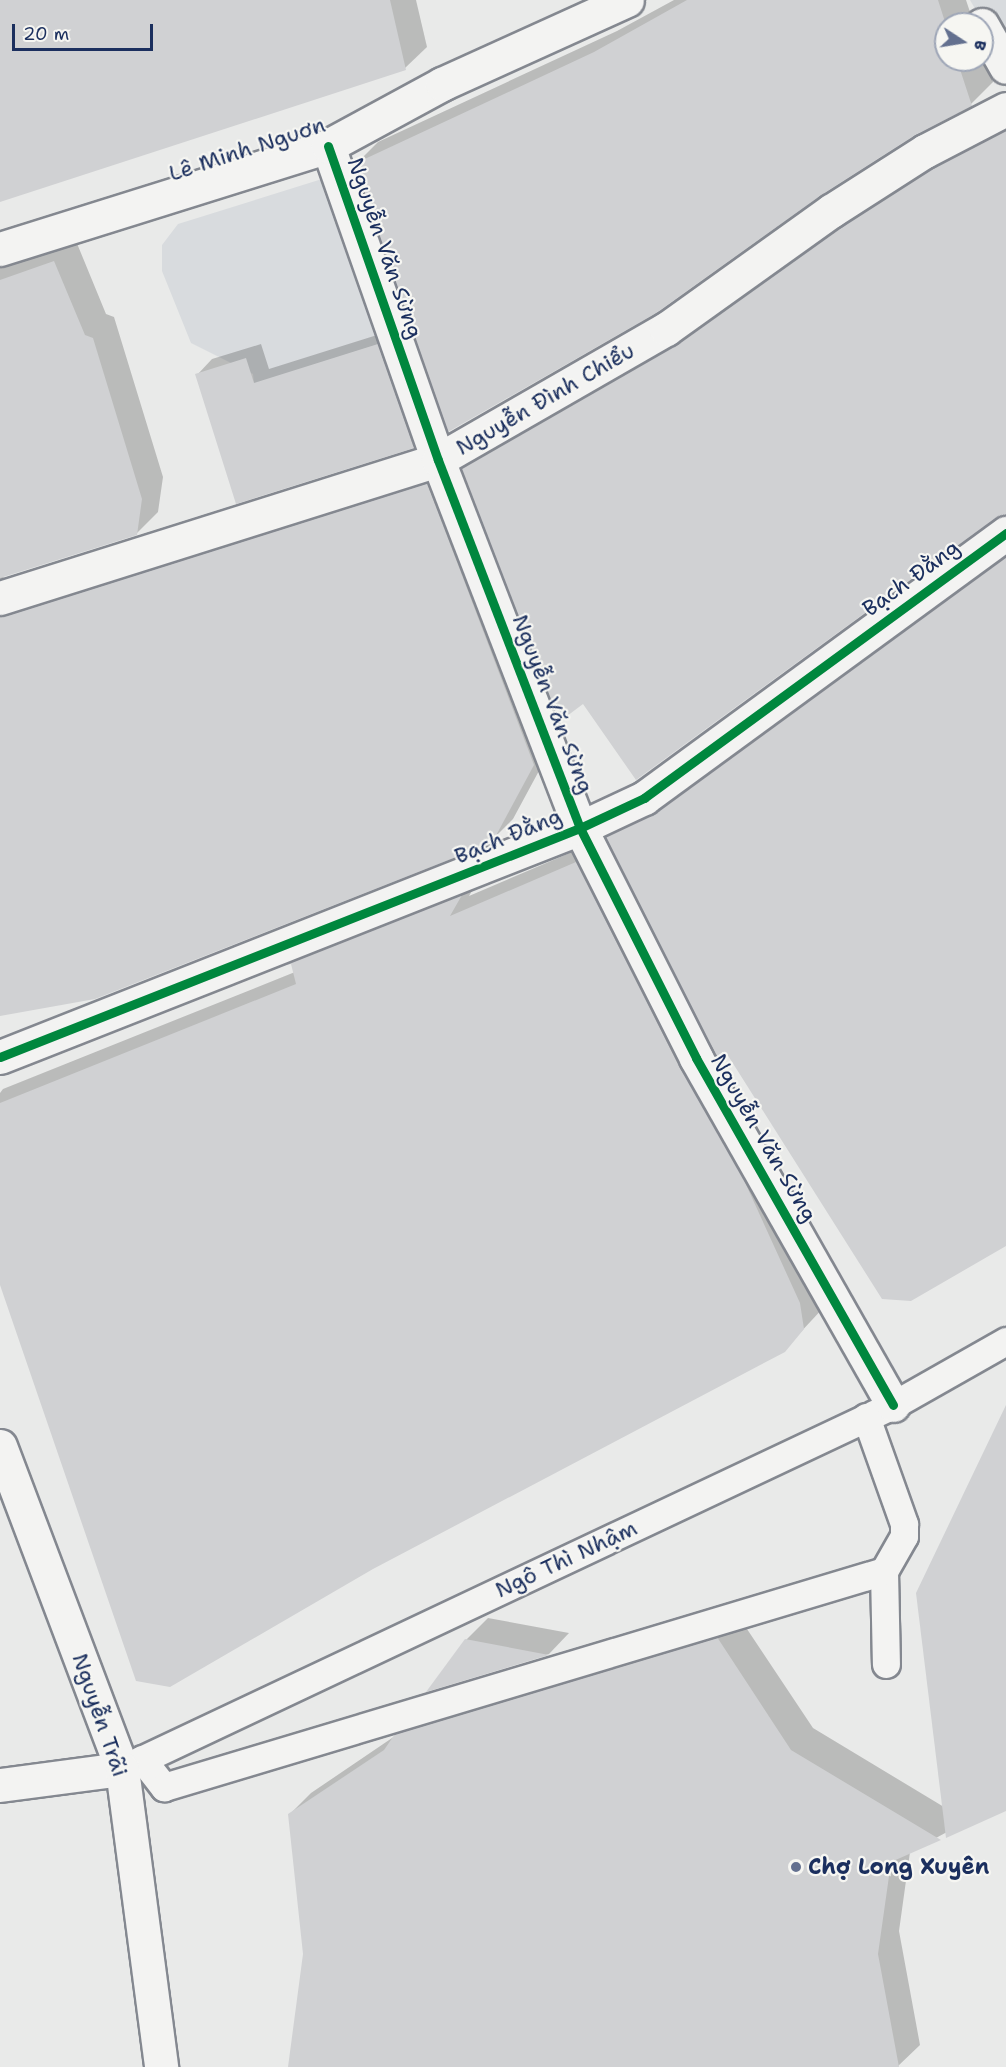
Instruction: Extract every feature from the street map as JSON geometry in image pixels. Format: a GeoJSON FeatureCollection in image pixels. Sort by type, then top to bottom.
{"type":"FeatureCollection","features":[{"type":"Feature","properties":{"kind":"street","name":"Lê Minh Nguơn"},"geometry":{"type":"LineString","coordinates":[[0,249],[328,146],[442,84],[627,0]]}},
{"type":"Feature","properties":{"kind":"street"},"geometry":{"type":"LineString","coordinates":[[994,46],[1006,67]]}},
{"type":"Feature","properties":{"kind":"street","name":"Nguyễn Đình Chiểu"},"geometry":{"type":"LineString","coordinates":[[0,598],[438,460],[666,329],[831,211],[924,151],[1006,109]]}},
{"type":"Feature","properties":{"kind":"street","name":"Nguyễn Văn Sừng"},"geometry":{"type":"LineString","coordinates":[[328,146],[438,460],[580,828],[879,1411]]}},
{"type":"Feature","properties":{"kind":"street","name":"Bạch Đằng"},"geometry":{"type":"LineString","coordinates":[[0,1057],[580,828],[644,798],[1006,533]]}},
{"type":"Feature","properties":{"kind":"street","name":"Nguyễn Trãi"},"geometry":{"type":"LineString","coordinates":[[0,1446],[132,1764],[161,2067]]}},
{"type":"Feature","properties":{"kind":"street"},"geometry":{"type":"LineString","coordinates":[[0,1785],[132,1764]]}},
{"type":"Feature","properties":{"kind":"lane","name":"Ngô Thì Nhậm"},"geometry":{"type":"LineString","coordinates":[[132,1764],[879,1411],[1006,1341]]}},
{"type":"Feature","properties":{"kind":"lane"},"geometry":{"type":"LineString","coordinates":[[879,1411],[904,1524],[904,1536],[884,1571],[886,1664]]}},
{"type":"Feature","properties":{"kind":"lane"},"geometry":{"type":"LineString","coordinates":[[132,1764],[164,1787],[884,1571]]}},
{"type":"Feature","properties":{"kind":"shaded area"},"geometry":{"type":"Polygon","coordinates":[[[970,0],[1006,0],[1006,63],[994,42],[994,12],[977,12],[970,0]]]}},
{"type":"Feature","properties":{"kind":"shaded area"},"geometry":{"type":"Polygon","coordinates":[[[322,179],[379,344],[254,384],[253,374],[191,343],[162,271],[162,245],[178,224],[322,179]]]}},
{"type":"Feature","properties":{"kind":"building"},"geometry":{"type":"Polygon","coordinates":[[[0,0],[390,0],[406,70],[0,202],[0,0]]]}},
{"type":"Feature","properties":{"kind":"building"},"geometry":{"type":"Polygon","coordinates":[[[687,0],[938,0],[942,12],[934,12],[934,72],[961,72],[972,106],[915,135],[821,195],[656,313],[448,432],[354,164],[594,52],[687,0]]]}},
{"type":"Feature","properties":{"kind":"building"},"geometry":{"type":"Polygon","coordinates":[[[1006,130],[1006,515],[995,518],[636,780],[583,704],[559,722],[461,468],[675,345],[842,227],[934,167],[1006,130]]]}},
{"type":"Feature","properties":{"kind":"building"},"geometry":{"type":"Polygon","coordinates":[[[54,261],[85,335],[93,338],[142,499],[137,535],[0,578],[0,280],[54,261]]]}},
{"type":"Feature","properties":{"kind":"building"},"geometry":{"type":"Polygon","coordinates":[[[378,344],[414,448],[236,504],[195,374],[246,358],[254,383],[378,344]]]}},
{"type":"Feature","properties":{"kind":"building"},"geometry":{"type":"Polygon","coordinates":[[[427,483],[534,765],[492,843],[95,999],[0,1016],[0,616],[427,483]]]}},
{"type":"Feature","properties":{"kind":"building"},"geometry":{"type":"Polygon","coordinates":[[[1006,556],[1006,1246],[911,1301],[882,1299],[727,1054],[718,1059],[605,837],[655,813],[1006,556]]]}},
{"type":"Feature","properties":{"kind":"building"},"geometry":{"type":"Polygon","coordinates":[[[576,862],[679,1066],[743,1178],[800,1303],[804,1329],[785,1352],[373,1569],[170,1687],[136,1681],[0,1285],[0,1103],[296,984],[291,964],[281,966],[462,895],[450,916],[576,862]]]}},
{"type":"Feature","properties":{"kind":"building"},"geometry":{"type":"Polygon","coordinates":[[[1006,1405],[1006,1811],[946,1838],[916,1593],[1006,1405]]]}},
{"type":"Feature","properties":{"kind":"building"},"geometry":{"type":"Polygon","coordinates":[[[717,1637],[791,1750],[941,1840],[891,1862],[878,1954],[899,2067],[288,2067],[303,1954],[288,1814],[384,1750],[395,1734],[717,1637]]]}},
{"type":"Feature","properties":{"kind":"building"},"geometry":{"type":"Polygon","coordinates":[[[465,1639],[549,1655],[426,1692],[465,1639]]]}},
{"type":"Feature","properties":{"kind":"cycle path"},"geometry":{"type":"LineString","coordinates":[[328,146],[438,460],[580,828],[696,1058],[893,1405]]}},
{"type":"Feature","properties":{"kind":"cycle path"},"geometry":{"type":"LineString","coordinates":[[0,1057],[580,828],[644,798],[1006,533]]}},
{"type":"Feature","properties":{"kind":"place","name":"Chợ Long Xuyên"},"geometry":{"type":"Point","coordinates":[796,1867]}}]}
